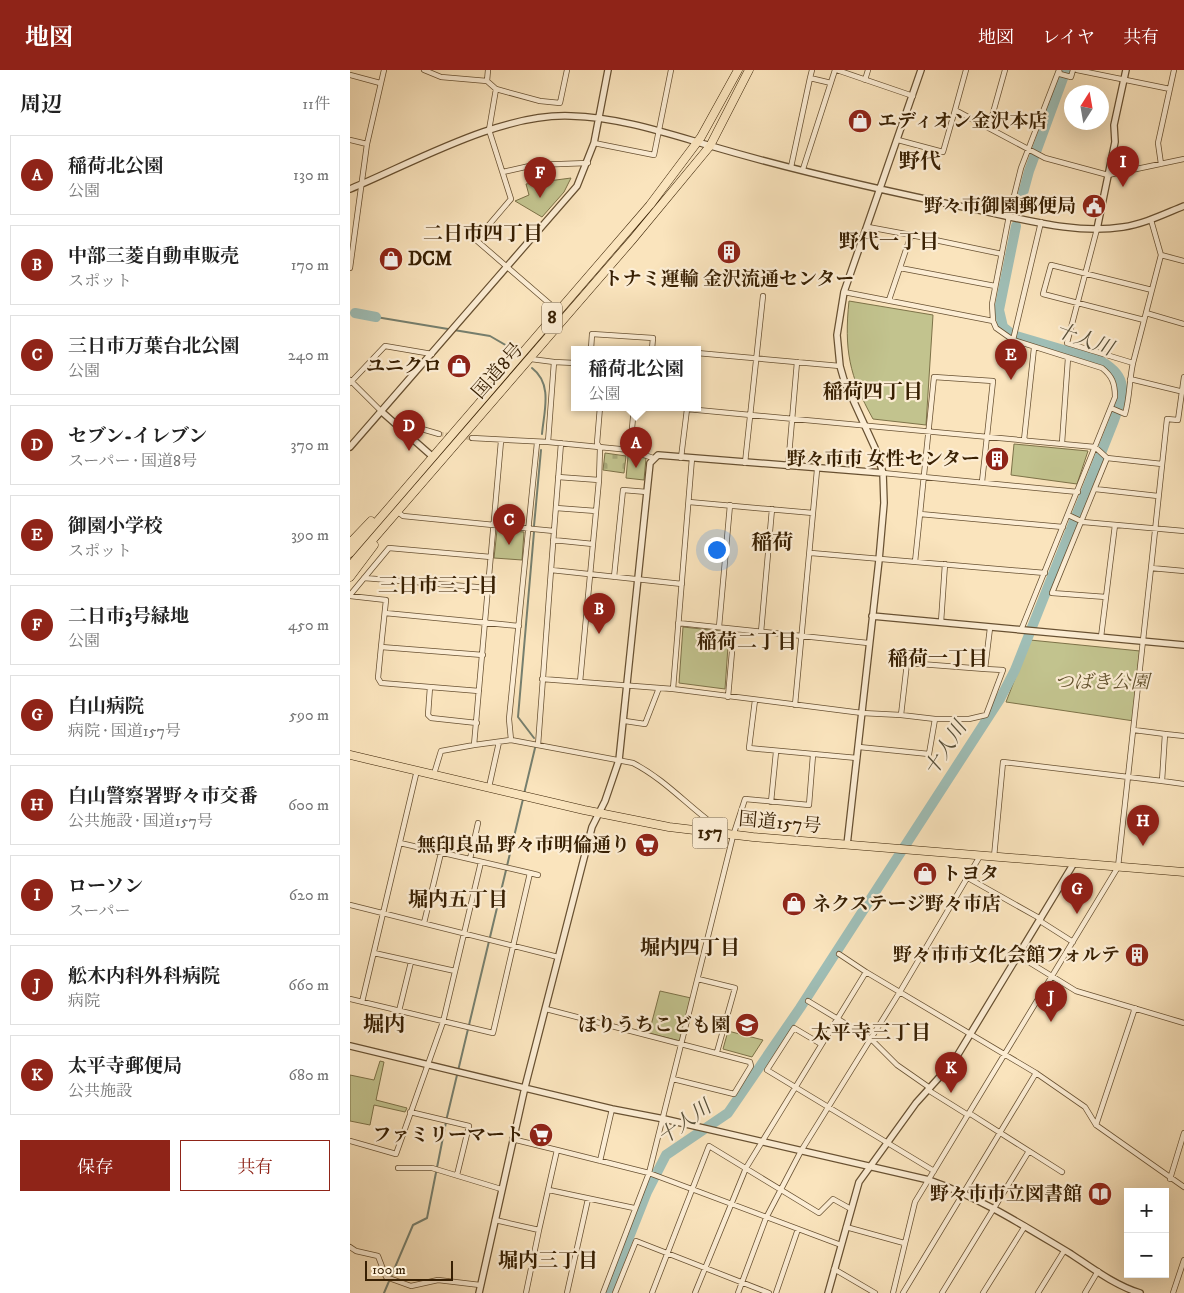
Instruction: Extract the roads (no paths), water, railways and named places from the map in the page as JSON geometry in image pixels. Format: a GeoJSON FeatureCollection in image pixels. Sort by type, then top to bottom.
{"type":"FeatureCollection","features":[{"type":"Feature","properties":{"kind":"highway","name":"国道8号"},"geometry":{"type":"LineString","coordinates":[[350,553],[650,205],[698,142],[738,70]]}},
{"type":"Feature","properties":{"kind":"highway","name":"国道8号"},"geometry":{"type":"LineString","coordinates":[[350,566],[710,146],[749,70]]}},
{"type":"Feature","properties":{"kind":"highway"},"geometry":{"type":"LineString","coordinates":[[350,543],[411,481]]}},
{"type":"Feature","properties":{"kind":"highway"},"geometry":{"type":"LineString","coordinates":[[350,577],[395,514]]}},
{"type":"Feature","properties":{"kind":"highway","name":"国道157号"},"geometry":{"type":"LineString","coordinates":[[350,754],[598,813],[733,836],[1184,872]]}},
{"type":"Feature","properties":{"kind":"street"},"geometry":{"type":"LineString","coordinates":[[350,268],[352,239],[367,144],[384,70]]}},
{"type":"Feature","properties":{"kind":"street"},"geometry":{"type":"LineString","coordinates":[[424,70],[433,72],[441,77],[487,81],[496,89],[540,101],[560,103],[567,70]]}},
{"type":"Feature","properties":{"kind":"street"},"geometry":{"type":"LineString","coordinates":[[487,81],[488,70]]}},
{"type":"Feature","properties":{"kind":"street"},"geometry":{"type":"LineString","coordinates":[[350,447],[573,192],[588,163],[594,143],[608,70]]}},
{"type":"Feature","properties":{"kind":"street"},"geometry":{"type":"LineString","coordinates":[[594,143],[654,155],[671,70]]}},
{"type":"Feature","properties":{"kind":"street"},"geometry":{"type":"LineString","coordinates":[[792,167],[812,70]]}},
{"type":"Feature","properties":{"kind":"street"},"geometry":{"type":"LineString","coordinates":[[803,169],[836,70],[913,96]]}},
{"type":"Feature","properties":{"kind":"street"},"geometry":{"type":"LineString","coordinates":[[865,80],[868,70]]}},
{"type":"Feature","properties":{"kind":"street"},"geometry":{"type":"LineString","coordinates":[[848,845],[884,504],[883,473],[840,366],[837,335],[844,292],[921,70]]}},
{"type":"Feature","properties":{"kind":"street"},"geometry":{"type":"LineString","coordinates":[[898,140],[943,152],[966,70]]}},
{"type":"Feature","properties":{"kind":"street"},"geometry":{"type":"LineString","coordinates":[[988,127],[1005,70]]}},
{"type":"Feature","properties":{"kind":"street"},"geometry":{"type":"LineString","coordinates":[[1023,630],[1112,409],[1115,386],[1110,374],[1102,368],[1034,348],[1004,336],[992,321],[992,304],[1009,216],[1029,150],[1059,71],[1071,76],[1075,70],[1170,89]]}},
{"type":"Feature","properties":{"kind":"street"},"geometry":{"type":"LineString","coordinates":[[1126,70],[1114,125],[1115,142],[1097,229],[1084,273],[1068,343],[1133,363]]}},
{"type":"Feature","properties":{"kind":"street"},"geometry":{"type":"LineString","coordinates":[[1161,164],[1158,143],[1174,70]]}},
{"type":"Feature","properties":{"kind":"street"},"geometry":{"type":"LineString","coordinates":[[350,76],[380,83]]}},
{"type":"Feature","properties":{"kind":"street"},"geometry":{"type":"LineString","coordinates":[[810,78],[831,84]]}},
{"type":"Feature","properties":{"kind":"street"},"geometry":{"type":"LineString","coordinates":[[496,89],[489,130],[511,199],[476,240],[558,310]]}},
{"type":"Feature","properties":{"kind":"street"},"geometry":{"type":"LineString","coordinates":[[955,110],[1029,150],[1108,175],[1184,159]]}},
{"type":"Feature","properties":{"kind":"street"},"geometry":{"type":"LineString","coordinates":[[350,189],[489,130],[543,117],[570,115],[598,118],[659,132],[880,190],[1041,222],[1097,229],[1122,228],[1151,220],[1184,206]]}},
{"type":"Feature","properties":{"kind":"street"},"geometry":{"type":"LineString","coordinates":[[350,140],[367,144]]}},
{"type":"Feature","properties":{"kind":"street"},"geometry":{"type":"LineString","coordinates":[[503,172],[534,165],[588,163]]}},
{"type":"Feature","properties":{"kind":"street"},"geometry":{"type":"LineString","coordinates":[[1112,409],[1125,414],[1130,396],[1130,379],[1133,363],[1160,255],[1151,220]]}},
{"type":"Feature","properties":{"kind":"street"},"geometry":{"type":"LineString","coordinates":[[1013,338],[1041,222]]}},
{"type":"Feature","properties":{"kind":"street"},"geometry":{"type":"LineString","coordinates":[[868,227],[1002,254]]}},
{"type":"Feature","properties":{"kind":"street"},"geometry":{"type":"LineString","coordinates":[[889,300],[911,235]]}},
{"type":"Feature","properties":{"kind":"street"},"geometry":{"type":"LineString","coordinates":[[1160,255],[1184,261]]}},
{"type":"Feature","properties":{"kind":"street"},"geometry":{"type":"LineString","coordinates":[[1144,320],[1043,294],[1051,264],[1152,290]]}},
{"type":"Feature","properties":{"kind":"street"},"geometry":{"type":"LineString","coordinates":[[900,268],[995,286]]}},
{"type":"Feature","properties":{"kind":"street"},"geometry":{"type":"LineString","coordinates":[[844,292],[992,321]]}},
{"type":"Feature","properties":{"kind":"street"},"geometry":{"type":"LineString","coordinates":[[745,463],[763,296]]}},
{"type":"Feature","properties":{"kind":"street"},"geometry":{"type":"LineString","coordinates":[[1146,313],[1184,324]]}},
{"type":"Feature","properties":{"kind":"street"},"geometry":{"type":"LineString","coordinates":[[591,346],[592,334],[653,338],[652,346]]}},
{"type":"Feature","properties":{"kind":"street"},"geometry":{"type":"LineString","coordinates":[[432,354],[385,346],[350,381],[432,457]]}},
{"type":"Feature","properties":{"kind":"street"},"geometry":{"type":"LineString","coordinates":[[1024,440],[1034,348]]}},
{"type":"Feature","properties":{"kind":"street"},"geometry":{"type":"LineString","coordinates":[[701,353],[840,366]]}},
{"type":"Feature","properties":{"kind":"street"},"geometry":{"type":"LineString","coordinates":[[530,358],[571,363]]}},
{"type":"Feature","properties":{"kind":"street"},"geometry":{"type":"LineString","coordinates":[[1062,443],[1068,358]]}},
{"type":"Feature","properties":{"kind":"street"},"geometry":{"type":"LineString","coordinates":[[548,442],[554,362]]}},
{"type":"Feature","properties":{"kind":"street"},"geometry":{"type":"LineString","coordinates":[[788,467],[797,362]]}},
{"type":"Feature","properties":{"kind":"street"},"geometry":{"type":"LineString","coordinates":[[915,562],[930,431],[934,377],[993,381],[982,482]]}},
{"type":"Feature","properties":{"kind":"street"},"geometry":{"type":"LineString","coordinates":[[893,1293],[915,1202],[1118,867],[1167,419],[1178,420],[1184,377]]}},
{"type":"Feature","properties":{"kind":"street"},"geometry":{"type":"LineString","coordinates":[[1130,379],[1182,392]]}},
{"type":"Feature","properties":{"kind":"street"},"geometry":{"type":"LineString","coordinates":[[701,410],[1062,443],[1097,448],[1106,457],[1162,464]]}},
{"type":"Feature","properties":{"kind":"street"},"geometry":{"type":"LineString","coordinates":[[580,682],[599,480],[600,448],[597,443],[600,411]]}},
{"type":"Feature","properties":{"kind":"street"},"geometry":{"type":"LineString","coordinates":[[630,450],[634,411]]}},
{"type":"Feature","properties":{"kind":"street"},"geometry":{"type":"LineString","coordinates":[[681,458],[687,411]]}},
{"type":"Feature","properties":{"kind":"street"},"geometry":{"type":"LineString","coordinates":[[400,429],[415,427],[439,434]]}},
{"type":"Feature","properties":{"kind":"street"},"geometry":{"type":"LineString","coordinates":[[472,438],[548,442],[630,450],[653,458],[658,456],[692,458],[817,470],[883,473],[1078,492]]}},
{"type":"Feature","properties":{"kind":"street"},"geometry":{"type":"LineString","coordinates":[[474,745],[501,441]]}},
{"type":"Feature","properties":{"kind":"street"},"geometry":{"type":"LineString","coordinates":[[511,740],[510,719],[538,442]]}},
{"type":"Feature","properties":{"kind":"street"},"geometry":{"type":"LineString","coordinates":[[538,745],[561,443]]}},
{"type":"Feature","properties":{"kind":"street"},"geometry":{"type":"LineString","coordinates":[[1106,457],[1095,489],[1052,593],[1106,597]]}},
{"type":"Feature","properties":{"kind":"street"},"geometry":{"type":"LineString","coordinates":[[479,1293],[512,1139],[592,827],[605,802],[619,760],[629,686],[650,463],[653,458]]}},
{"type":"Feature","properties":{"kind":"street"},"geometry":{"type":"LineString","coordinates":[[673,689],[692,458]]}},
{"type":"Feature","properties":{"kind":"street"},"geometry":{"type":"LineString","coordinates":[[795,705],[811,553],[817,470]]}},
{"type":"Feature","properties":{"kind":"street"},"geometry":{"type":"LineString","coordinates":[[558,477],[599,480]]}},
{"type":"Feature","properties":{"kind":"street"},"geometry":{"type":"LineString","coordinates":[[1095,489],[1158,496]]}},
{"type":"Feature","properties":{"kind":"street"},"geometry":{"type":"LineString","coordinates":[[614,576],[623,490],[647,492]]}},
{"type":"Feature","properties":{"kind":"street"},"geometry":{"type":"LineString","coordinates":[[689,502],[813,513]]}},
{"type":"Feature","properties":{"kind":"street"},"geometry":{"type":"LineString","coordinates":[[720,627],[730,505]]}},
{"type":"Feature","properties":{"kind":"street"},"geometry":{"type":"LineString","coordinates":[[556,508],[596,511]]}},
{"type":"Feature","properties":{"kind":"street"},"geometry":{"type":"LineString","coordinates":[[761,632],[772,509]]}},
{"type":"Feature","properties":{"kind":"street"},"geometry":{"type":"LineString","coordinates":[[395,514],[554,532]]}},
{"type":"Feature","properties":{"kind":"street"},"geometry":{"type":"LineString","coordinates":[[920,514],[1063,527]]}},
{"type":"Feature","properties":{"kind":"street"},"geometry":{"type":"LineString","coordinates":[[1070,516],[1081,521],[1184,532]]}},
{"type":"Feature","properties":{"kind":"street"},"geometry":{"type":"LineString","coordinates":[[1101,637],[1115,525]]}},
{"type":"Feature","properties":{"kind":"street"},"geometry":{"type":"LineString","coordinates":[[553,540],[593,544]]}},
{"type":"Feature","properties":{"kind":"street"},"geometry":{"type":"LineString","coordinates":[[350,595],[388,548],[491,557]]}},
{"type":"Feature","properties":{"kind":"street"},"geometry":{"type":"LineString","coordinates":[[811,553],[1046,573]]}},
{"type":"Feature","properties":{"kind":"street"},"geometry":{"type":"LineString","coordinates":[[941,622],[945,564]]}},
{"type":"Feature","properties":{"kind":"street"},"geometry":{"type":"LineString","coordinates":[[1151,568],[1184,571]]}},
{"type":"Feature","properties":{"kind":"street"},"geometry":{"type":"LineString","coordinates":[[551,570],[682,584]]}},
{"type":"Feature","properties":{"kind":"street"},"geometry":{"type":"LineString","coordinates":[[364,578],[488,588]]}},
{"type":"Feature","properties":{"kind":"street"},"geometry":{"type":"LineString","coordinates":[[350,595],[386,600],[378,678],[381,683],[479,691]]}},
{"type":"Feature","properties":{"kind":"street"},"geometry":{"type":"LineString","coordinates":[[385,613],[519,626]]}},
{"type":"Feature","properties":{"kind":"street"},"geometry":{"type":"LineString","coordinates":[[872,616],[1184,645]]}},
{"type":"Feature","properties":{"kind":"street"},"geometry":{"type":"LineString","coordinates":[[678,623],[868,643]]}},
{"type":"Feature","properties":{"kind":"street"},"geometry":{"type":"LineString","coordinates":[[985,669],[990,628]]}},
{"type":"Feature","properties":{"kind":"street"},"geometry":{"type":"LineString","coordinates":[[728,697],[734,629]]}},
{"type":"Feature","properties":{"kind":"street"},"geometry":{"type":"LineString","coordinates":[[381,646],[483,656]]}},
{"type":"Feature","properties":{"kind":"street"},"geometry":{"type":"LineString","coordinates":[[542,679],[673,689],[862,713],[969,720],[986,715],[1004,670],[907,663],[901,715]]}},
{"type":"Feature","properties":{"kind":"street"},"geometry":{"type":"LineString","coordinates":[[430,686],[428,715],[431,718],[476,723]]}},
{"type":"Feature","properties":{"kind":"street"},"geometry":{"type":"LineString","coordinates":[[625,721],[646,724],[659,688]]}},
{"type":"Feature","properties":{"kind":"street"},"geometry":{"type":"LineString","coordinates":[[755,700],[749,748],[857,758]]}},
{"type":"Feature","properties":{"kind":"street"},"geometry":{"type":"LineString","coordinates":[[858,747],[929,754],[935,719]]}},
{"type":"Feature","properties":{"kind":"street"},"geometry":{"type":"LineString","coordinates":[[1134,730],[1184,736]]}},
{"type":"Feature","properties":{"kind":"street"},"geometry":{"type":"LineString","coordinates":[[1162,781],[1165,734]]}},
{"type":"Feature","properties":{"kind":"street"},"geometry":{"type":"LineString","coordinates":[[434,774],[441,751],[511,740],[619,760],[647,770],[674,790],[693,810],[713,824],[712,833]]}},
{"type":"Feature","properties":{"kind":"street"},"geometry":{"type":"LineString","coordinates":[[489,787],[499,742]]}},
{"type":"Feature","properties":{"kind":"street"},"geometry":{"type":"LineString","coordinates":[[771,802],[776,752]]}},
{"type":"Feature","properties":{"kind":"street"},"geometry":{"type":"LineString","coordinates":[[603,1293],[634,1208],[650,1174],[733,836],[745,800],[809,805],[813,755]]}},
{"type":"Feature","properties":{"kind":"street"},"geometry":{"type":"LineString","coordinates":[[994,857],[1003,762],[1184,784]]}},
{"type":"Feature","properties":{"kind":"street"},"geometry":{"type":"LineString","coordinates":[[362,1002],[417,770]]}},
{"type":"Feature","properties":{"kind":"street"},"geometry":{"type":"LineString","coordinates":[[470,859],[478,822]]}},
{"type":"Feature","properties":{"kind":"street"},"geometry":{"type":"LineString","coordinates":[[400,843],[538,875]]}},
{"type":"Feature","properties":{"kind":"street"},"geometry":{"type":"LineString","coordinates":[[424,923],[441,852]]}},
{"type":"Feature","properties":{"kind":"street"},"geometry":{"type":"LineString","coordinates":[[738,1293],[766,1218],[801,1151],[901,990],[980,856]]}},
{"type":"Feature","properties":{"kind":"street"},"geometry":{"type":"LineString","coordinates":[[350,1141],[396,1154],[443,1022],[482,862]]}},
{"type":"Feature","properties":{"kind":"street"},"geometry":{"type":"LineString","coordinates":[[828,1293],[859,1182],[888,1141],[954,1061],[1074,863]]}},
{"type":"Feature","properties":{"kind":"street"},"geometry":{"type":"LineString","coordinates":[[350,999],[493,1033],[530,873]]}},
{"type":"Feature","properties":{"kind":"street"},"geometry":{"type":"LineString","coordinates":[[968,878],[1040,920],[1073,942]]}},
{"type":"Feature","properties":{"kind":"street"},"geometry":{"type":"LineString","coordinates":[[350,905],[558,957]]}},
{"type":"Feature","properties":{"kind":"street"},"geometry":{"type":"LineString","coordinates":[[374,953],[455,971]]}},
{"type":"Feature","properties":{"kind":"street"},"geometry":{"type":"LineString","coordinates":[[839,954],[1036,1073],[1085,1107],[1096,1125],[1184,1187]]}},
{"type":"Feature","properties":{"kind":"street"},"geometry":{"type":"LineString","coordinates":[[1019,956],[1076,991],[1184,1023]]}},
{"type":"Feature","properties":{"kind":"street"},"geometry":{"type":"LineString","coordinates":[[399,1011],[411,962]]}},
{"type":"Feature","properties":{"kind":"street"},"geometry":{"type":"LineString","coordinates":[[696,1293],[746,1168],[866,972]]}},
{"type":"Feature","properties":{"kind":"street"},"geometry":{"type":"LineString","coordinates":[[698,979],[735,988],[718,1052]]}},
{"type":"Feature","properties":{"kind":"street"},"geometry":{"type":"LineString","coordinates":[[808,1001],[871,1039],[897,1065],[929,1089],[1062,1172]]}},
{"type":"Feature","properties":{"kind":"street"},"geometry":{"type":"LineString","coordinates":[[1096,1125],[1135,1008]]}},
{"type":"Feature","properties":{"kind":"street"},"geometry":{"type":"LineString","coordinates":[[546,1010],[718,1052],[750,1062],[751,1066],[734,1094],[673,1079]]}},
{"type":"Feature","properties":{"kind":"street"},"geometry":{"type":"LineString","coordinates":[[821,1044],[794,1028],[767,1070],[888,1141],[934,1171]]}},
{"type":"Feature","properties":{"kind":"street"},"geometry":{"type":"LineString","coordinates":[[350,1054],[351,1046],[612,1109],[701,1127],[929,1180],[963,1192],[995,1208],[1132,1292],[1140,1293]]}},
{"type":"Feature","properties":{"kind":"street"},"geometry":{"type":"LineString","coordinates":[[903,1293],[1036,1073]]}},
{"type":"Feature","properties":{"kind":"street"},"geometry":{"type":"LineString","coordinates":[[600,1160],[612,1109]]}},
{"type":"Feature","properties":{"kind":"street"},"geometry":{"type":"LineString","coordinates":[[410,1112],[469,1126],[458,1175]]}},
{"type":"Feature","properties":{"kind":"street"},"geometry":{"type":"LineString","coordinates":[[1170,1178],[1184,1133]]}},
{"type":"Feature","properties":{"kind":"street"},"geometry":{"type":"LineString","coordinates":[[512,1139],[650,1174],[841,1246]]}},
{"type":"Feature","properties":{"kind":"street"},"geometry":{"type":"LineString","coordinates":[[652,1293],[709,1146],[819,1213],[833,1199],[851,1209]]}},
{"type":"Feature","properties":{"kind":"street"},"geometry":{"type":"LineString","coordinates":[[526,1293],[557,1150]]}},
{"type":"Feature","properties":{"kind":"street"},"geometry":{"type":"LineString","coordinates":[[942,1293],[1029,1151]]}},
{"type":"Feature","properties":{"kind":"street"},"geometry":{"type":"LineString","coordinates":[[398,1168],[432,1168],[501,1189]]}},
{"type":"Feature","properties":{"kind":"street"},"geometry":{"type":"LineString","coordinates":[[549,1190],[634,1208]]}},
{"type":"Feature","properties":{"kind":"street"},"geometry":{"type":"LineString","coordinates":[[567,1293],[588,1199]]}},
{"type":"Feature","properties":{"kind":"street"},"geometry":{"type":"LineString","coordinates":[[495,1220],[539,1230]]}},
{"type":"Feature","properties":{"kind":"street"},"geometry":{"type":"LineString","coordinates":[[983,1293],[1025,1226]]}},
{"type":"Feature","properties":{"kind":"street"},"geometry":{"type":"LineString","coordinates":[[846,1227],[904,1243]]}},
{"type":"Feature","properties":{"kind":"street"},"geometry":{"type":"LineString","coordinates":[[776,1293],[798,1229]]}},
{"type":"Feature","properties":{"kind":"street"},"geometry":{"type":"LineString","coordinates":[[615,1293],[636,1241],[769,1293]]}},
{"type":"Feature","properties":{"kind":"street"},"geometry":{"type":"LineString","coordinates":[[350,1247],[356,1251],[378,1256],[389,1278],[412,1286],[438,1280],[480,1285]]}},
{"type":"Feature","properties":{"kind":"street"},"geometry":{"type":"LineString","coordinates":[[1038,1293],[1064,1251]]}},
{"type":"Feature","properties":{"kind":"street"},"geometry":{"type":"LineString","coordinates":[[1173,1293],[1184,1260]]}},
{"type":"Feature","properties":{"kind":"street"},"geometry":{"type":"LineString","coordinates":[[834,1269],[875,1293]]}},
{"type":"Feature","properties":{"kind":"street"},"geometry":{"type":"LineString","coordinates":[[1085,1293],[1098,1271]]}},
{"type":"Feature","properties":{"kind":"waterway","name":"十人川"},"geometry":{"type":"LineString","coordinates":[[1019,208],[1029,171],[1066,70]]}},
{"type":"Feature","properties":{"kind":"waterway","name":"十人川"},"geometry":{"type":"LineString","coordinates":[[607,1293],[647,1192],[666,1155],[728,1113],[800,1008],[1000,699],[1015,670],[1113,423],[1120,404],[1122,388],[1121,381],[1111,367],[1101,361],[1013,335],[1003,327],[999,310],[1016,226]]}},
{"type":"Feature","properties":{"kind":"waterway"},"geometry":{"type":"LineString","coordinates":[[355,313],[376,317]]}},
{"type":"Feature","properties":{"kind":"waterway"},"geometry":{"type":"LineString","coordinates":[[376,317],[490,336],[514,350]]}},
{"type":"Feature","properties":{"kind":"waterway"},"geometry":{"type":"LineString","coordinates":[[532,368],[539,374],[545,390],[546,398],[542,434]]}},
{"type":"Feature","properties":{"kind":"waterway"},"geometry":{"type":"LineString","coordinates":[[534,526],[541,450]]}},
{"type":"Feature","properties":{"kind":"waterway"},"geometry":{"type":"LineString","coordinates":[[534,532],[518,717],[534,738]]}},
{"type":"Feature","properties":{"kind":"waterway"},"geometry":{"type":"LineString","coordinates":[[524,794],[535,748]]}},
{"type":"Feature","properties":{"kind":"waterway"},"geometry":{"type":"LineString","coordinates":[[384,1293],[413,1225],[427,1218],[447,1117],[523,799]]}},
{"type":"Feature","properties":{"kind":"tunnel"},"geometry":{"type":"LineString","coordinates":[[439,434],[472,438]]}},
{"type":"Feature","properties":{"kind":"place","name":"エディオン金沢本店"},"geometry":{"type":"Point","coordinates":[860,121]}},
{"type":"Feature","properties":{"kind":"place","name":"ローソン"},"geometry":{"type":"Point","coordinates":[1123,187]}},
{"type":"Feature","properties":{"kind":"place","name":"二日市3号緑地"},"geometry":{"type":"Point","coordinates":[540,198]}},
{"type":"Feature","properties":{"kind":"place","name":"野々市御園郵便局"},"geometry":{"type":"Point","coordinates":[1094,206]}},
{"type":"Feature","properties":{"kind":"place","name":"トナミ運輸 金沢流通センター"},"geometry":{"type":"Point","coordinates":[729,252]}},
{"type":"Feature","properties":{"kind":"place","name":"DCM"},"geometry":{"type":"Point","coordinates":[391,259]}},
{"type":"Feature","properties":{"kind":"place","name":"ユニクロ"},"geometry":{"type":"Point","coordinates":[459,366]}},
{"type":"Feature","properties":{"kind":"place","name":"御園小学校"},"geometry":{"type":"Point","coordinates":[1011,380]}},
{"type":"Feature","properties":{"kind":"place","name":"セブン-イレブン"},"geometry":{"type":"Point","coordinates":[409,451]}},
{"type":"Feature","properties":{"kind":"place","name":"野々市市 女性センター"},"geometry":{"type":"Point","coordinates":[997,459]}},
{"type":"Feature","properties":{"kind":"place","name":"稲荷北公園"},"geometry":{"type":"Point","coordinates":[636,468]}},
{"type":"Feature","properties":{"kind":"place","name":"三日市万葉台北公園"},"geometry":{"type":"Point","coordinates":[509,545]}},
{"type":"Feature","properties":{"kind":"place","name":"中部三菱自動車販売"},"geometry":{"type":"Point","coordinates":[599,634]}},
{"type":"Feature","properties":{"kind":"place","name":"無印良品 野々市明倫通り"},"geometry":{"type":"Point","coordinates":[647,845]}},
{"type":"Feature","properties":{"kind":"place","name":"白山警察署野々市交番"},"geometry":{"type":"Point","coordinates":[1143,846]}},
{"type":"Feature","properties":{"kind":"place","name":"トヨタ"},"geometry":{"type":"Point","coordinates":[925,874]}},
{"type":"Feature","properties":{"kind":"place","name":"ネクステージ野々市店"},"geometry":{"type":"Point","coordinates":[794,904]}},
{"type":"Feature","properties":{"kind":"place","name":"白山病院"},"geometry":{"type":"Point","coordinates":[1077,914]}},
{"type":"Feature","properties":{"kind":"place","name":"野々市市文化会館フォルテ"},"geometry":{"type":"Point","coordinates":[1137,955]}},
{"type":"Feature","properties":{"kind":"place","name":"舩木内科外科病院"},"geometry":{"type":"Point","coordinates":[1051,1022]}},
{"type":"Feature","properties":{"kind":"place","name":"ほりうちこども園"},"geometry":{"type":"Point","coordinates":[747,1025]}},
{"type":"Feature","properties":{"kind":"place","name":"太平寺郵便局"},"geometry":{"type":"Point","coordinates":[951,1093]}},
{"type":"Feature","properties":{"kind":"place","name":"ファミリーマート"},"geometry":{"type":"Point","coordinates":[541,1135]}},
{"type":"Feature","properties":{"kind":"place","name":"野々市市立図書館"},"geometry":{"type":"Point","coordinates":[1100,1194]}},
{"type":"Feature","properties":{"kind":"district","name":"野代"},"geometry":{"type":"Point","coordinates":[920,162]}},
{"type":"Feature","properties":{"kind":"district","name":"二日市四丁目"},"geometry":{"type":"Point","coordinates":[483,234]}},
{"type":"Feature","properties":{"kind":"district","name":"野代一丁目"},"geometry":{"type":"Point","coordinates":[889,242]}},
{"type":"Feature","properties":{"kind":"district","name":"稲荷四丁目"},"geometry":{"type":"Point","coordinates":[873,392]}},
{"type":"Feature","properties":{"kind":"district","name":"稲荷"},"geometry":{"type":"Point","coordinates":[772,543]}},
{"type":"Feature","properties":{"kind":"district","name":"三日市三丁目"},"geometry":{"type":"Point","coordinates":[438,586]}},
{"type":"Feature","properties":{"kind":"district","name":"稲荷二丁目"},"geometry":{"type":"Point","coordinates":[747,642]}},
{"type":"Feature","properties":{"kind":"district","name":"稲荷一丁目"},"geometry":{"type":"Point","coordinates":[938,659]}},
{"type":"Feature","properties":{"kind":"district","name":"堀内五丁目"},"geometry":{"type":"Point","coordinates":[458,900]}},
{"type":"Feature","properties":{"kind":"district","name":"堀内四丁目"},"geometry":{"type":"Point","coordinates":[690,948]}},
{"type":"Feature","properties":{"kind":"district","name":"堀内"},"geometry":{"type":"Point","coordinates":[384,1025]}},
{"type":"Feature","properties":{"kind":"district","name":"太平寺三丁目"},"geometry":{"type":"Point","coordinates":[871,1033]}},
{"type":"Feature","properties":{"kind":"district","name":"堀内三丁目"},"geometry":{"type":"Point","coordinates":[548,1261]}},
{"type":"Feature","properties":{"kind":"park label","name":"つばき公園"},"geometry":{"type":"Point","coordinates":[1102,682]}}]}
